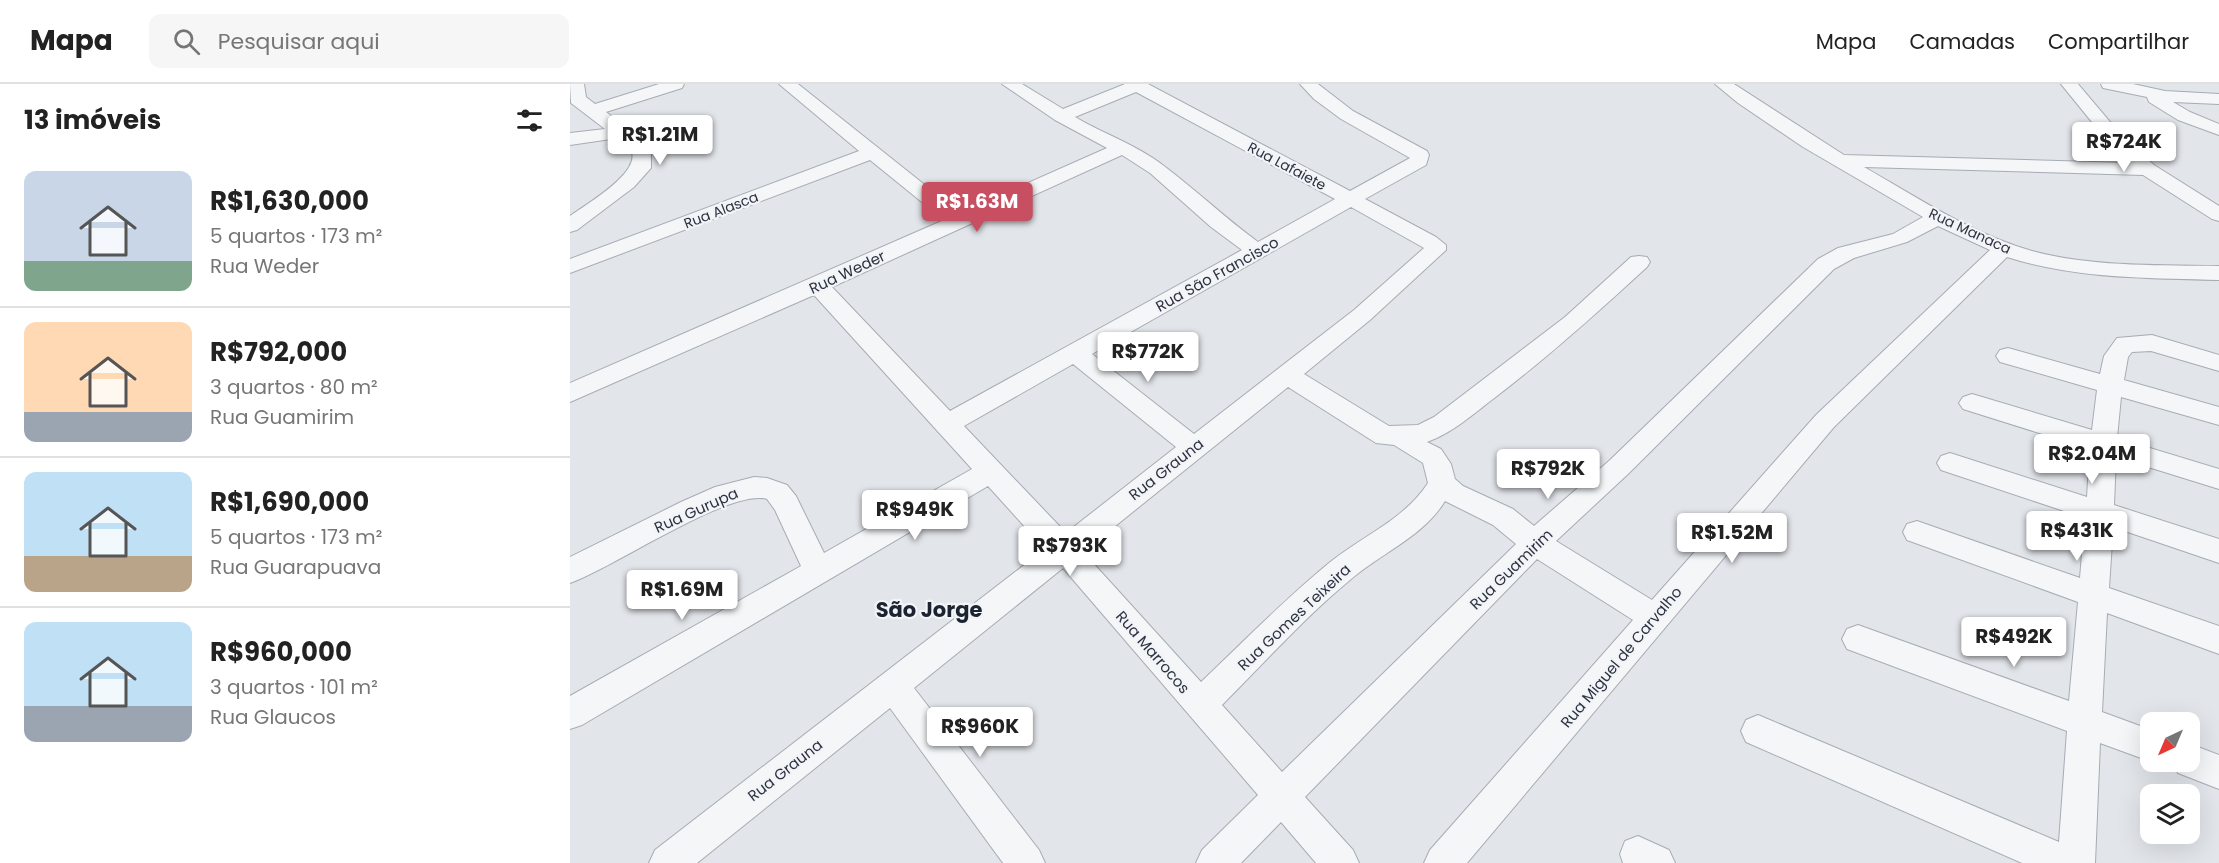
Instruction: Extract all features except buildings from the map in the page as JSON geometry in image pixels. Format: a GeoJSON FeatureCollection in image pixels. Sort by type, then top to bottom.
{"type":"FeatureCollection","features":[{"type":"Feature","properties":{"kind":"street"},"geometry":{"type":"LineString","coordinates":[[570,226],[635,176],[641,168],[642,154],[637,144],[624,132],[577,99],[576,84]]}},
{"type":"Feature","properties":{"kind":"street"},"geometry":{"type":"LineString","coordinates":[[591,111],[676,84]]}},
{"type":"Feature","properties":{"kind":"street"},"geometry":{"type":"LineString","coordinates":[[787,84],[957,221]]}},
{"type":"Feature","properties":{"kind":"street"},"geometry":{"type":"LineString","coordinates":[[1010,84],[1061,116],[1157,169],[1218,223],[1258,252]]}},
{"type":"Feature","properties":{"kind":"street"},"geometry":{"type":"LineString","coordinates":[[1061,116],[1137,84]]}},
{"type":"Feature","properties":{"kind":"street","name":"Rua Lafaiete"},"geometry":{"type":"LineString","coordinates":[[1137,84],[1435,245],[1436,250]]}},
{"type":"Feature","properties":{"kind":"street","name":"Rua São Francisco"},"geometry":{"type":"LineString","coordinates":[[947,424],[1419,161],[1419,155],[1357,122],[1332,105],[1308,84]]}},
{"type":"Feature","properties":{"kind":"street","name":"Rua Manaca"},"geometry":{"type":"LineString","coordinates":[[1723,84],[1773,122],[1839,161],[1939,217],[2004,248],[2034,258],[2079,266],[2219,273]]}},
{"type":"Feature","properties":{"kind":"street"},"geometry":{"type":"LineString","coordinates":[[2069,84],[2115,139],[2147,169],[2219,215]]}},
{"type":"Feature","properties":{"kind":"street"},"geometry":{"type":"LineString","coordinates":[[2109,84],[2146,93],[2219,99]]}},
{"type":"Feature","properties":{"kind":"street"},"geometry":{"type":"LineString","coordinates":[[2209,84],[2219,92]]}},
{"type":"Feature","properties":{"kind":"street"},"geometry":{"type":"LineString","coordinates":[[2146,93],[2184,116],[2219,130]]}},
{"type":"Feature","properties":{"kind":"street"},"geometry":{"type":"LineString","coordinates":[[570,139],[624,132]]}},
{"type":"Feature","properties":{"kind":"street","name":"Rua Weder"},"geometry":{"type":"LineString","coordinates":[[570,393],[1122,148]]}},
{"type":"Feature","properties":{"kind":"street","name":"Rua Alasca"},"geometry":{"type":"LineString","coordinates":[[570,266],[871,153]]}},
{"type":"Feature","properties":{"kind":"street"},"geometry":{"type":"LineString","coordinates":[[1839,161],[2147,169]]}},
{"type":"Feature","properties":{"kind":"street"},"geometry":{"type":"LineString","coordinates":[[570,204],[608,198]]}},
{"type":"Feature","properties":{"kind":"street","name":"Rua Guamirim"},"geometry":{"type":"LineString","coordinates":[[1215,863],[1535,543],[1619,467],[1826,264],[1846,253],[1900,238],[1939,217]]}},
{"type":"Feature","properties":{"kind":"street","name":"Rua Miguel de Carvalho"},"geometry":{"type":"LineString","coordinates":[[1443,863],[1825,421],[2004,248]]}},
{"type":"Feature","properties":{"kind":"street","name":"Rua Grauna"},"geometry":{"type":"LineString","coordinates":[[668,863],[1362,315],[1436,250]]}},
{"type":"Feature","properties":{"kind":"street"},"geometry":{"type":"LineString","coordinates":[[1286,374],[1385,436],[1402,437],[1433,430],[1453,417],[1573,322],[1639,262]]}},
{"type":"Feature","properties":{"kind":"street","name":"Rua Marrocos"},"geometry":{"type":"LineString","coordinates":[[817,285],[1065,551],[1340,863]]}},
{"type":"Feature","properties":{"kind":"street"},"geometry":{"type":"LineString","coordinates":[[2076,863],[2083,719],[2100,512],[2103,442],[2116,356],[2125,345],[2135,342],[2152,343],[2219,363]]}},
{"type":"Feature","properties":{"kind":"street"},"geometry":{"type":"LineString","coordinates":[[1075,353],[1193,447]]}},
{"type":"Feature","properties":{"kind":"street"},"geometry":{"type":"LineString","coordinates":[[2008,356],[2219,416]]}},
{"type":"Feature","properties":{"kind":"street"},"geometry":{"type":"LineString","coordinates":[[1972,402],[2219,479]]}},
{"type":"Feature","properties":{"kind":"street"},"geometry":{"type":"LineString","coordinates":[[1402,437],[1408,443],[1432,456],[1438,464],[1442,484],[1453,494],[1503,517],[1535,543],[1655,618]]}},
{"type":"Feature","properties":{"kind":"street"},"geometry":{"type":"LineString","coordinates":[[1950,463],[2219,551]]}},
{"type":"Feature","properties":{"kind":"street"},"geometry":{"type":"LineString","coordinates":[[570,714],[989,472]]}},
{"type":"Feature","properties":{"kind":"street","name":"Rua Gomes Teixeira"},"geometry":{"type":"LineString","coordinates":[[1200,705],[1343,568],[1417,517],[1428,506],[1442,484]]}},
{"type":"Feature","properties":{"kind":"street","name":"Rua Gurupa"},"geometry":{"type":"LineString","coordinates":[[570,571],[691,510],[724,495],[753,487],[767,488],[777,492],[786,504],[818,570]]}},
{"type":"Feature","properties":{"kind":"street"},"geometry":{"type":"LineString","coordinates":[[1917,532],[2093,593],[2219,640]]}},
{"type":"Feature","properties":{"kind":"street"},"geometry":{"type":"LineString","coordinates":[[1858,639],[2140,742]]}},
{"type":"Feature","properties":{"kind":"street"},"geometry":{"type":"LineString","coordinates":[[892,685],[1026,863]]}},
{"type":"Feature","properties":{"kind":"street"},"geometry":{"type":"LineString","coordinates":[[1758,731],[2065,863]]}},
{"type":"Feature","properties":{"kind":"street"},"geometry":{"type":"LineString","coordinates":[[2200,765],[2219,772]]}},
{"type":"Feature","properties":{"kind":"district","name":"São Jorge"},"geometry":{"type":"Point","coordinates":[929,609]}}]}
